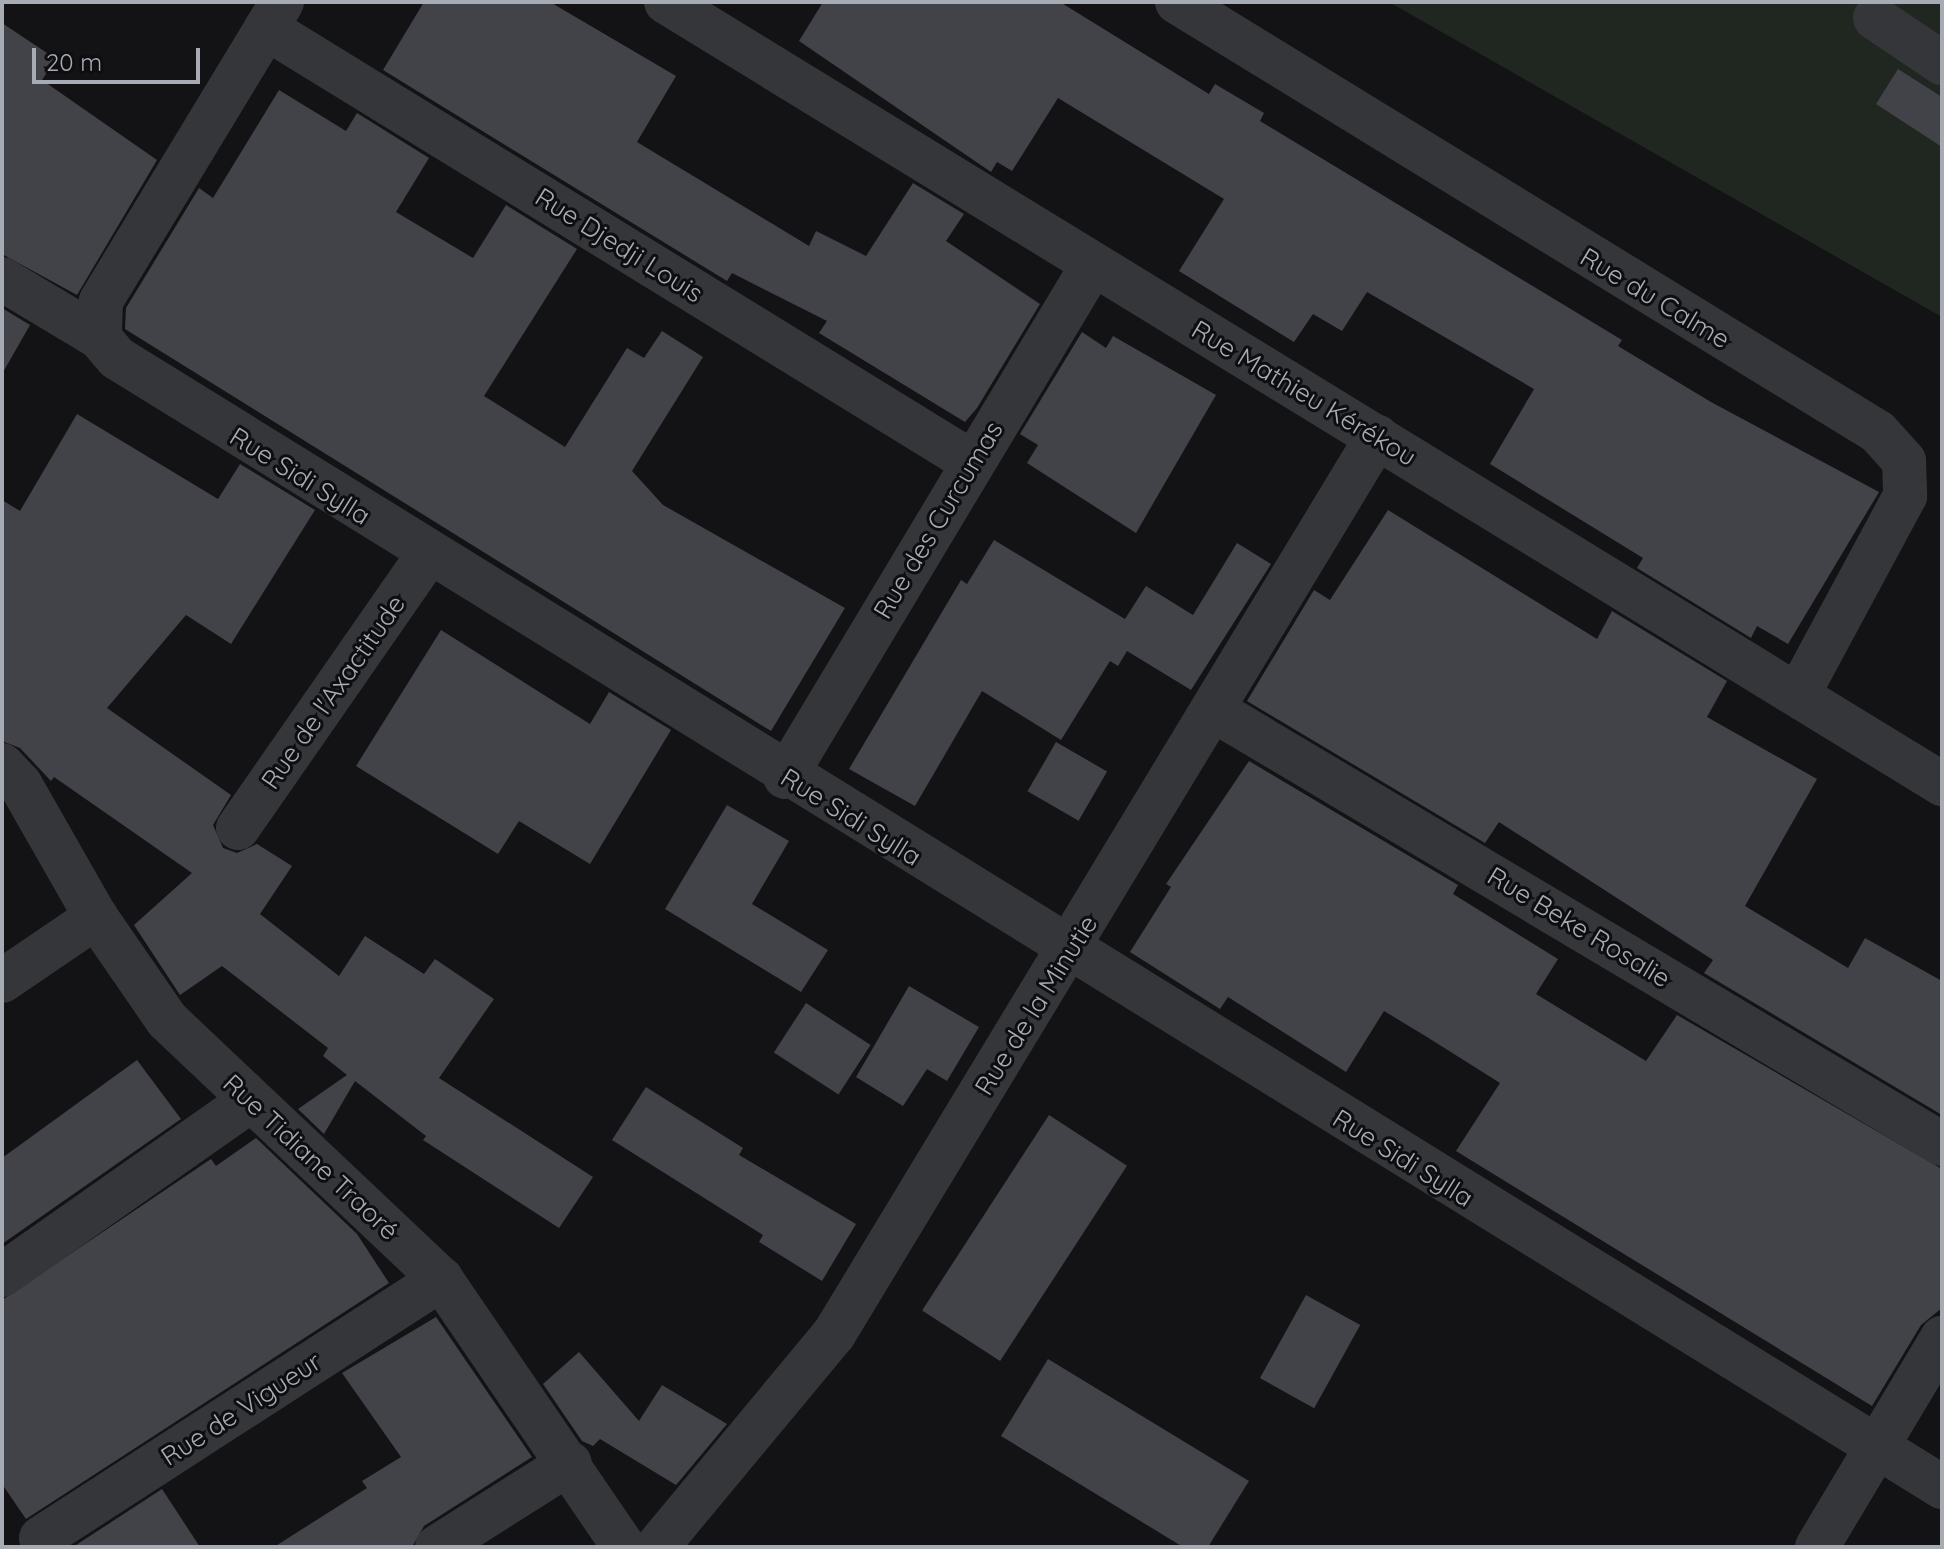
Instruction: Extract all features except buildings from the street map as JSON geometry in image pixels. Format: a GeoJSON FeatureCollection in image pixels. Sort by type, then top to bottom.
{"type":"FeatureCollection","features":[{"type":"Feature","properties":{"kind":"street","name":"Rue Mathieu Kérékou"},"geometry":{"type":"LineString","coordinates":[[666,2],[1942,784]]}},
{"type":"Feature","properties":{"kind":"street","name":"Rue du Calme"},"geometry":{"type":"LineString","coordinates":[[1177,2],[1878,432],[1904,461],[1905,496],[1798,695]]}},
{"type":"Feature","properties":{"kind":"street"},"geometry":{"type":"LineString","coordinates":[[100,338],[101,301],[274,15]]}},
{"type":"Feature","properties":{"kind":"street","name":"Rue Djedji Louis"},"geometry":{"type":"LineString","coordinates":[[274,15],[972,462]]}},
{"type":"Feature","properties":{"kind":"street"},"geometry":{"type":"LineString","coordinates":[[1875,18],[1942,63]]}},
{"type":"Feature","properties":{"kind":"street","name":"Rue des Curcumas"},"geometry":{"type":"LineString","coordinates":[[785,777],[1093,264]]}},
{"type":"Feature","properties":{"kind":"street","name":"Rue Sidi Sylla"},"geometry":{"type":"LineString","coordinates":[[2,279],[100,338],[162,391],[1876,1450],[1942,1487]]}},
{"type":"Feature","properties":{"kind":"street","name":"Rue de la Minutie"},"geometry":{"type":"LineString","coordinates":[[657,1547],[834,1334],[1215,711],[1377,437]]}},
{"type":"Feature","properties":{"kind":"street","name":"Rue de l'Axactitude"},"geometry":{"type":"LineString","coordinates":[[238,828],[428,555]]}},
{"type":"Feature","properties":{"kind":"street","name":"Rue Beke Rosalie"},"geometry":{"type":"LineString","coordinates":[[1215,711],[1942,1144]]}},
{"type":"Feature","properties":{"kind":"street","name":"Rue Tidiane Traoré"},"geometry":{"type":"LineString","coordinates":[[2,765],[28,795],[96,917],[167,1020],[441,1279],[570,1463],[624,1547]]}},
{"type":"Feature","properties":{"kind":"street"},"geometry":{"type":"LineString","coordinates":[[2,981],[96,917]]}},
{"type":"Feature","properties":{"kind":"street"},"geometry":{"type":"LineString","coordinates":[[2,1275],[250,1101]]}},
{"type":"Feature","properties":{"kind":"street","name":"Rue de Vigueur"},"geometry":{"type":"LineString","coordinates":[[41,1538],[441,1279]]}},
{"type":"Feature","properties":{"kind":"street"},"geometry":{"type":"LineString","coordinates":[[1817,1547],[1942,1338]]}},
{"type":"Feature","properties":{"kind":"street"},"geometry":{"type":"LineString","coordinates":[[437,1547],[570,1463]]}},
{"type":"Feature","properties":{"kind":"shaded area"},"geometry":{"type":"Polygon","coordinates":[[[1389,2],[1942,2],[1942,317],[1389,2]]]}}]}
